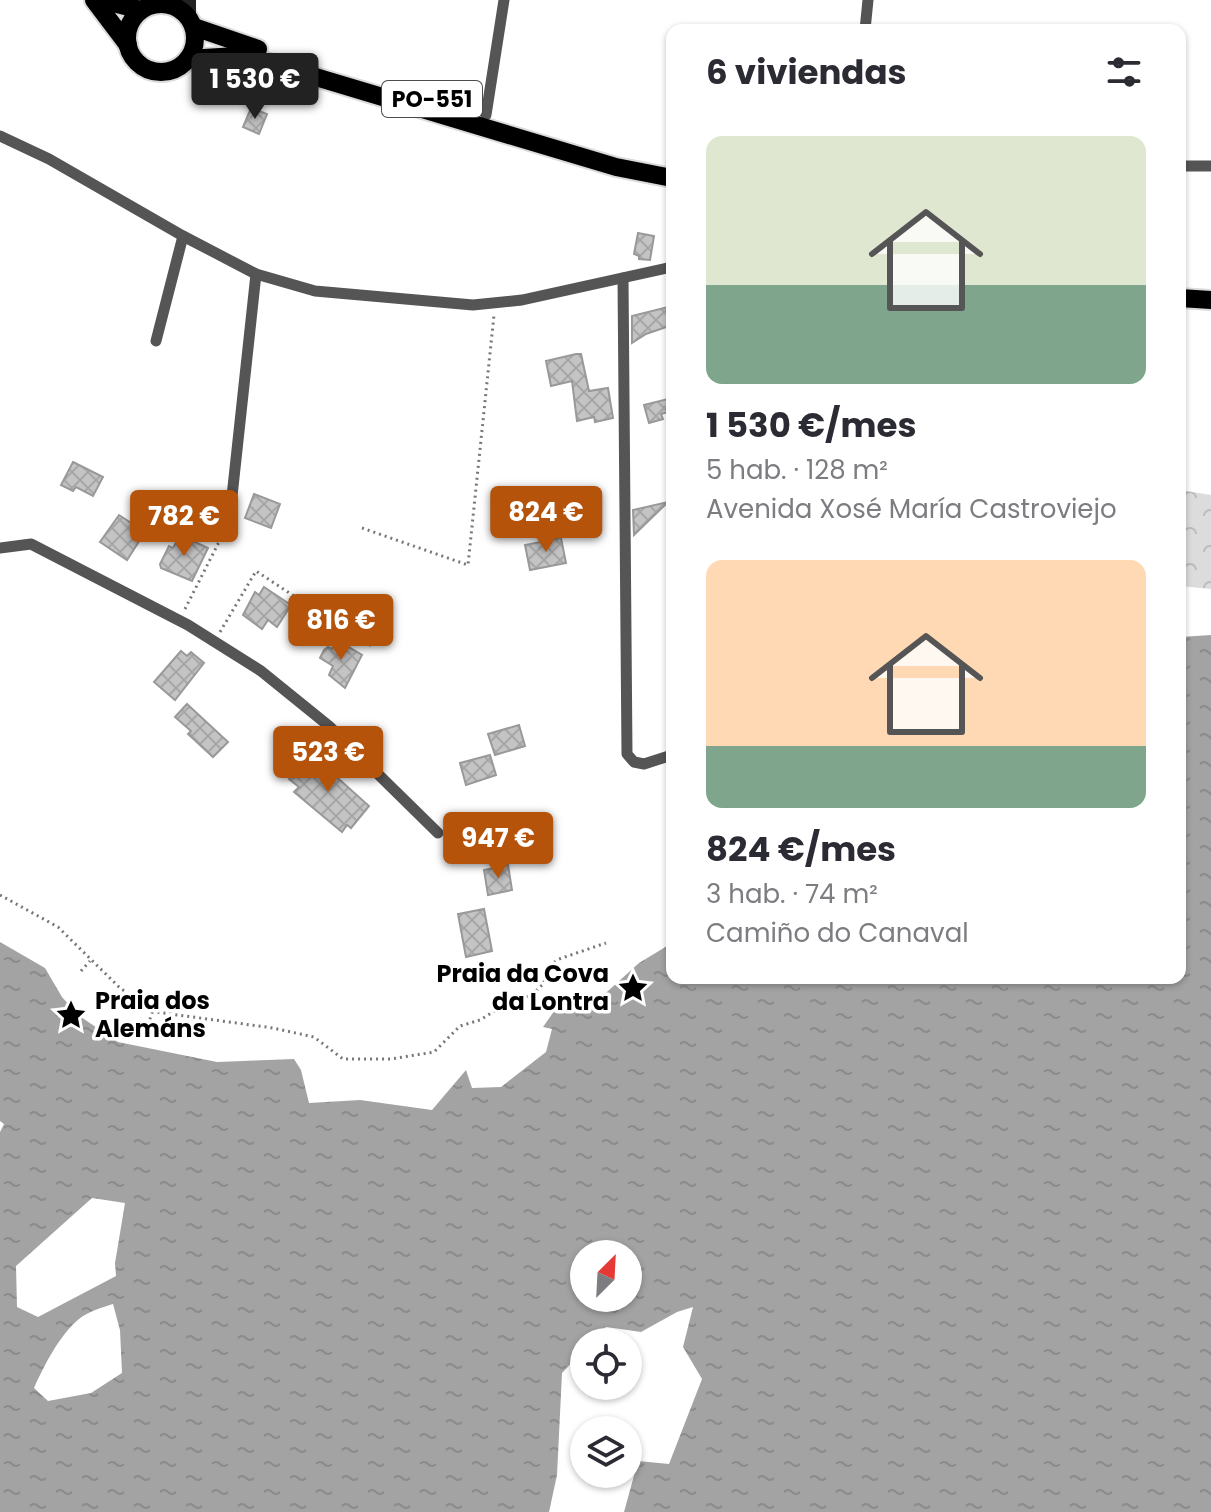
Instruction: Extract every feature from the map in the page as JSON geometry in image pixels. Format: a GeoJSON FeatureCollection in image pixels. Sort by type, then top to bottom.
{"type":"FeatureCollection","features":[{"type":"Feature","properties":{"kind":"main road","name":"PO-551"},"geometry":{"type":"LineString","coordinates":[[94,0],[128,45],[135,60],[156,72],[168,72],[188,59],[236,56],[378,89],[530,134],[544,133],[615,154],[666,175]]}},
{"type":"Feature","properties":{"kind":"main road","name":"PO-551"},"geometry":{"type":"LineString","coordinates":[[101,0],[169,5],[190,14],[235,43],[399,96],[460,110],[616,167],[666,176]]}},
{"type":"Feature","properties":{"kind":"main road"},"geometry":{"type":"LineString","coordinates":[[128,45],[129,27],[149,5]]}},
{"type":"Feature","properties":{"kind":"main road"},"geometry":{"type":"LineString","coordinates":[[188,59],[194,49],[190,14]]}},
{"type":"Feature","properties":{"kind":"main road"},"geometry":{"type":"LineString","coordinates":[[1186,298],[1211,300]]}},
{"type":"Feature","properties":{"kind":"street"},"geometry":{"type":"LineString","coordinates":[[485,121],[504,0]]}},
{"type":"Feature","properties":{"kind":"street"},"geometry":{"type":"LineString","coordinates":[[866,24],[868,0]]}},
{"type":"Feature","properties":{"kind":"street"},"geometry":{"type":"LineString","coordinates":[[0,136],[49,159],[256,274],[315,291],[442,304],[495,304],[666,268]]}},
{"type":"Feature","properties":{"kind":"street"},"geometry":{"type":"LineString","coordinates":[[1186,166],[1211,166]]}},
{"type":"Feature","properties":{"kind":"street"},"geometry":{"type":"LineString","coordinates":[[156,341],[183,236]]}},
{"type":"Feature","properties":{"kind":"street"},"geometry":{"type":"LineString","coordinates":[[229,524],[256,274]]}},
{"type":"Feature","properties":{"kind":"street"},"geometry":{"type":"LineString","coordinates":[[623,278],[627,754],[634,762],[644,764],[666,757]]}},
{"type":"Feature","properties":{"kind":"street"},"geometry":{"type":"LineString","coordinates":[[0,548],[31,544],[179,620],[261,671],[329,726],[438,833]]}},
{"type":"Feature","properties":{"kind":"path"},"geometry":{"type":"LineString","coordinates":[[362,528],[468,565],[495,304]]}},
{"type":"Feature","properties":{"kind":"path"},"geometry":{"type":"LineString","coordinates":[[179,620],[229,524]]}},
{"type":"Feature","properties":{"kind":"path"},"geometry":{"type":"LineString","coordinates":[[214,642],[256,571],[300,600]]}},
{"type":"Feature","properties":{"kind":"path"},"geometry":{"type":"LineString","coordinates":[[0,895],[58,927],[135,1001],[152,1010],[314,1037],[343,1059],[391,1059],[434,1052],[460,1026],[480,1020],[501,1007],[533,994],[544,983],[546,968],[559,959],[606,943]]}},
{"type":"Feature","properties":{"kind":"path"},"geometry":{"type":"LineString","coordinates":[[81,971],[90,961]]}},
{"type":"Feature","properties":{"kind":"path"},"geometry":{"type":"LineString","coordinates":[[546,968],[560,973]]}},
{"type":"Feature","properties":{"kind":"path"},"geometry":{"type":"LineString","coordinates":[[148,1025],[156,1001]]}},
{"type":"Feature","properties":{"kind":"green space"},"geometry":{"type":"Polygon","coordinates":[[[1186,491],[1211,495],[1211,589],[1186,587],[1186,491]]]}},
{"type":"Feature","properties":{"kind":"water"},"geometry":{"type":"Polygon","coordinates":[[[352,611],[381,630],[370,647],[341,628],[352,611]]]}},
{"type":"Feature","properties":{"kind":"water"},"geometry":{"type":"Polygon","coordinates":[[[1211,635],[1211,1512],[624,1512],[631,1488],[642,1488],[642,1461],[669,1464],[702,1379],[683,1347],[693,1307],[677,1312],[642,1331],[642,1328],[570,1328],[570,1365],[562,1373],[557,1475],[549,1512],[0,1512],[0,1132],[4,1124],[0,1121],[0,942],[45,968],[62,997],[78,1015],[118,1042],[217,1062],[294,1059],[301,1070],[309,1103],[360,1100],[432,1110],[466,1070],[472,1088],[501,1087],[546,1052],[552,1029],[543,1027],[564,997],[598,1000],[639,963],[666,947],[666,984],[1186,984],[1186,637],[1211,635]],[[92,1198],[16,1266],[17,1307],[38,1317],[116,1276],[115,1263],[125,1203],[92,1198]],[[113,1304],[79,1319],[53,1351],[34,1388],[48,1401],[91,1393],[122,1373],[120,1330],[113,1304]]]}},
{"type":"Feature","properties":{"kind":"building"},"geometry":{"type":"Polygon","coordinates":[[[251,108],[267,114],[259,134],[243,127],[251,108]]]}},
{"type":"Feature","properties":{"kind":"building"},"geometry":{"type":"Polygon","coordinates":[[[638,233],[654,236],[650,260],[639,259],[634,254],[638,233]]]}},
{"type":"Feature","properties":{"kind":"building"},"geometry":{"type":"Polygon","coordinates":[[[666,308],[666,327],[632,343],[632,316],[666,308]]]}},
{"type":"Feature","properties":{"kind":"building"},"geometry":{"type":"Polygon","coordinates":[[[581,354],[589,391],[608,388],[613,418],[595,422],[594,417],[577,421],[572,381],[551,386],[546,361],[581,354]]]}},
{"type":"Feature","properties":{"kind":"building"},"geometry":{"type":"Polygon","coordinates":[[[666,400],[666,413],[661,414],[663,419],[649,423],[644,405],[666,400]]]}},
{"type":"Feature","properties":{"kind":"building"},"geometry":{"type":"Polygon","coordinates":[[[73,462],[103,477],[93,496],[76,487],[73,491],[61,485],[73,462]]]}},
{"type":"Feature","properties":{"kind":"building"},"geometry":{"type":"Polygon","coordinates":[[[254,494],[280,504],[271,528],[245,518],[254,494]]]}},
{"type":"Feature","properties":{"kind":"building"},"geometry":{"type":"Polygon","coordinates":[[[666,502],[634,535],[633,510],[666,502]]]}},
{"type":"Feature","properties":{"kind":"building"},"geometry":{"type":"Polygon","coordinates":[[[119,515],[145,532],[127,560],[100,542],[119,515]]]}},
{"type":"Feature","properties":{"kind":"building"},"geometry":{"type":"Polygon","coordinates":[[[180,535],[208,548],[192,581],[161,568],[169,546],[173,548],[180,535]]]}},
{"type":"Feature","properties":{"kind":"building"},"geometry":{"type":"Polygon","coordinates":[[[561,538],[566,563],[530,570],[525,545],[561,538]]]}},
{"type":"Feature","properties":{"kind":"building"},"geometry":{"type":"Polygon","coordinates":[[[264,587],[291,605],[277,627],[268,620],[262,629],[243,615],[255,592],[259,595],[264,587]]]}},
{"type":"Feature","properties":{"kind":"building"},"geometry":{"type":"Polygon","coordinates":[[[337,640],[362,655],[345,688],[329,675],[333,666],[320,658],[324,650],[328,647],[332,649],[337,640]]]}},
{"type":"Feature","properties":{"kind":"building"},"geometry":{"type":"Polygon","coordinates":[[[181,651],[187,656],[191,652],[204,663],[175,700],[154,682],[181,651]]]}},
{"type":"Feature","properties":{"kind":"building"},"geometry":{"type":"Polygon","coordinates":[[[187,704],[228,742],[213,757],[175,717],[187,704]]]}},
{"type":"Feature","properties":{"kind":"building"},"geometry":{"type":"Polygon","coordinates":[[[519,725],[525,746],[495,755],[488,734],[519,725]]]}},
{"type":"Feature","properties":{"kind":"building"},"geometry":{"type":"Polygon","coordinates":[[[311,754],[369,806],[351,828],[347,825],[342,832],[294,792],[299,787],[289,779],[311,754]]]}},
{"type":"Feature","properties":{"kind":"building"},"geometry":{"type":"Polygon","coordinates":[[[490,755],[496,775],[466,785],[460,763],[490,755]]]}},
{"type":"Feature","properties":{"kind":"building"},"geometry":{"type":"Polygon","coordinates":[[[508,865],[512,890],[488,895],[484,870],[508,865]]]}},
{"type":"Feature","properties":{"kind":"building"},"geometry":{"type":"Polygon","coordinates":[[[484,909],[492,951],[466,957],[458,914],[484,909]]]}},
{"type":"Feature","properties":{"kind":"place","name":"Praia da Cova da Lontra"},"geometry":{"type":"Point","coordinates":[633,988]}},
{"type":"Feature","properties":{"kind":"place","name":"Praia dos Alemáns"},"geometry":{"type":"Point","coordinates":[71,1015]}}]}
